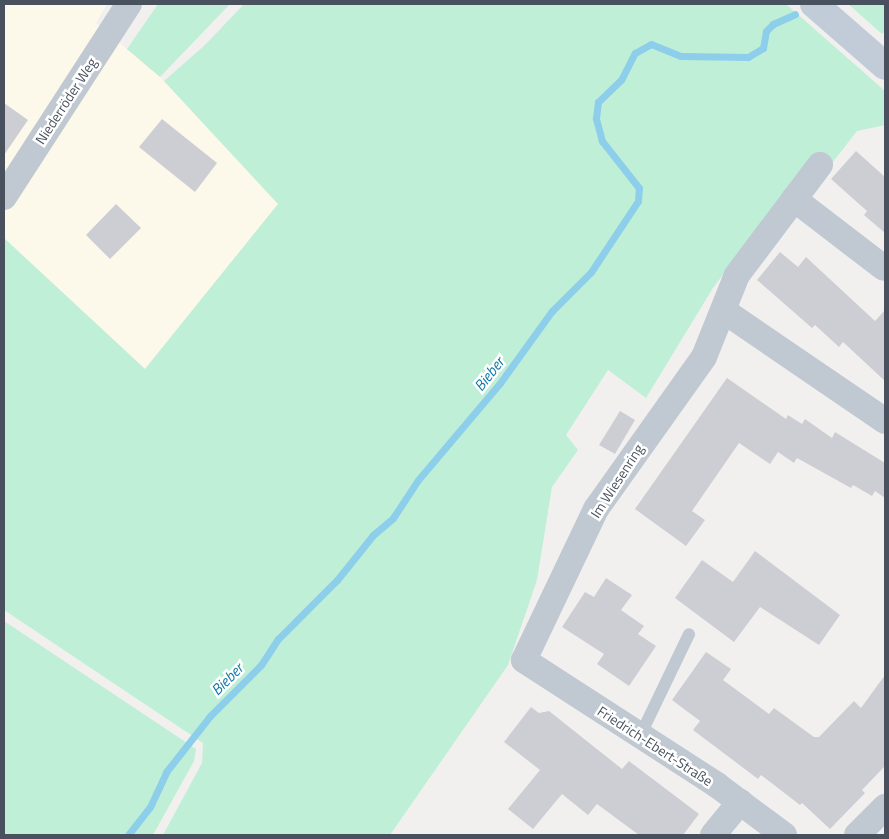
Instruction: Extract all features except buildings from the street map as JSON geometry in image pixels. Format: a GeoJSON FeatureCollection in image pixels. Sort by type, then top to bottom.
{"type":"FeatureCollection","features":[{"type":"Feature","properties":{"kind":"main road"},"geometry":{"type":"LineString","coordinates":[[814,4],[885,66]]}},
{"type":"Feature","properties":{"kind":"street","name":"Niederröder Weg"},"geometry":{"type":"LineString","coordinates":[[4,197],[128,4]]}},
{"type":"Feature","properties":{"kind":"street","name":"Im Wiesenring"},"geometry":{"type":"LineString","coordinates":[[524,660],[596,509],[694,374],[724,311],[737,275],[820,165]]}},
{"type":"Feature","properties":{"kind":"street"},"geometry":{"type":"LineString","coordinates":[[794,199],[884,268]]}},
{"type":"Feature","properties":{"kind":"street"},"geometry":{"type":"LineString","coordinates":[[724,311],[885,421]]}},
{"type":"Feature","properties":{"kind":"street","name":"Friedrich-Ebert-Straße"},"geometry":{"type":"LineString","coordinates":[[524,660],[740,802],[784,835]]}},
{"type":"Feature","properties":{"kind":"street"},"geometry":{"type":"LineString","coordinates":[[713,835],[740,802]]}},
{"type":"Feature","properties":{"kind":"street"},"geometry":{"type":"LineString","coordinates":[[857,835],[885,807]]}},
{"type":"Feature","properties":{"kind":"lane"},"geometry":{"type":"LineString","coordinates":[[640,736],[689,634]]}},
{"type":"Feature","properties":{"kind":"shaded area"},"geometry":{"type":"Polygon","coordinates":[[[4,4],[107,4],[96,23],[160,77],[278,204],[145,369],[4,238],[4,4]]]}},
{"type":"Feature","properties":{"kind":"green space"},"geometry":{"type":"Polygon","coordinates":[[[158,4],[230,4],[160,77],[127,49],[158,4]]]}},
{"type":"Feature","properties":{"kind":"green space"},"geometry":{"type":"Polygon","coordinates":[[[244,4],[786,4],[885,91],[885,125],[857,131],[829,167],[814,154],[713,288],[646,398],[608,370],[566,435],[578,450],[552,487],[537,580],[508,665],[390,835],[163,835],[202,763],[203,743],[4,610],[4,238],[145,369],[278,204],[164,81],[205,45],[244,4]]]}},
{"type":"Feature","properties":{"kind":"green space"},"geometry":{"type":"Polygon","coordinates":[[[848,4],[885,4],[885,31],[882,34],[848,4]]]}},
{"type":"Feature","properties":{"kind":"green space"},"geometry":{"type":"Polygon","coordinates":[[[4,621],[196,749],[194,761],[153,835],[4,835],[4,621]]]}},
{"type":"Feature","properties":{"kind":"waterway","name":"Bieber"},"geometry":{"type":"LineString","coordinates":[[128,835],[150,807],[166,772],[210,716],[261,665],[278,639],[337,580],[373,535],[393,518],[418,480],[500,383],[552,311],[591,272],[638,201],[639,188],[602,141],[596,118],[598,102],[621,80],[635,53],[651,44],[681,56],[748,57],[763,48],[766,31],[773,24],[795,14]]}}]}
